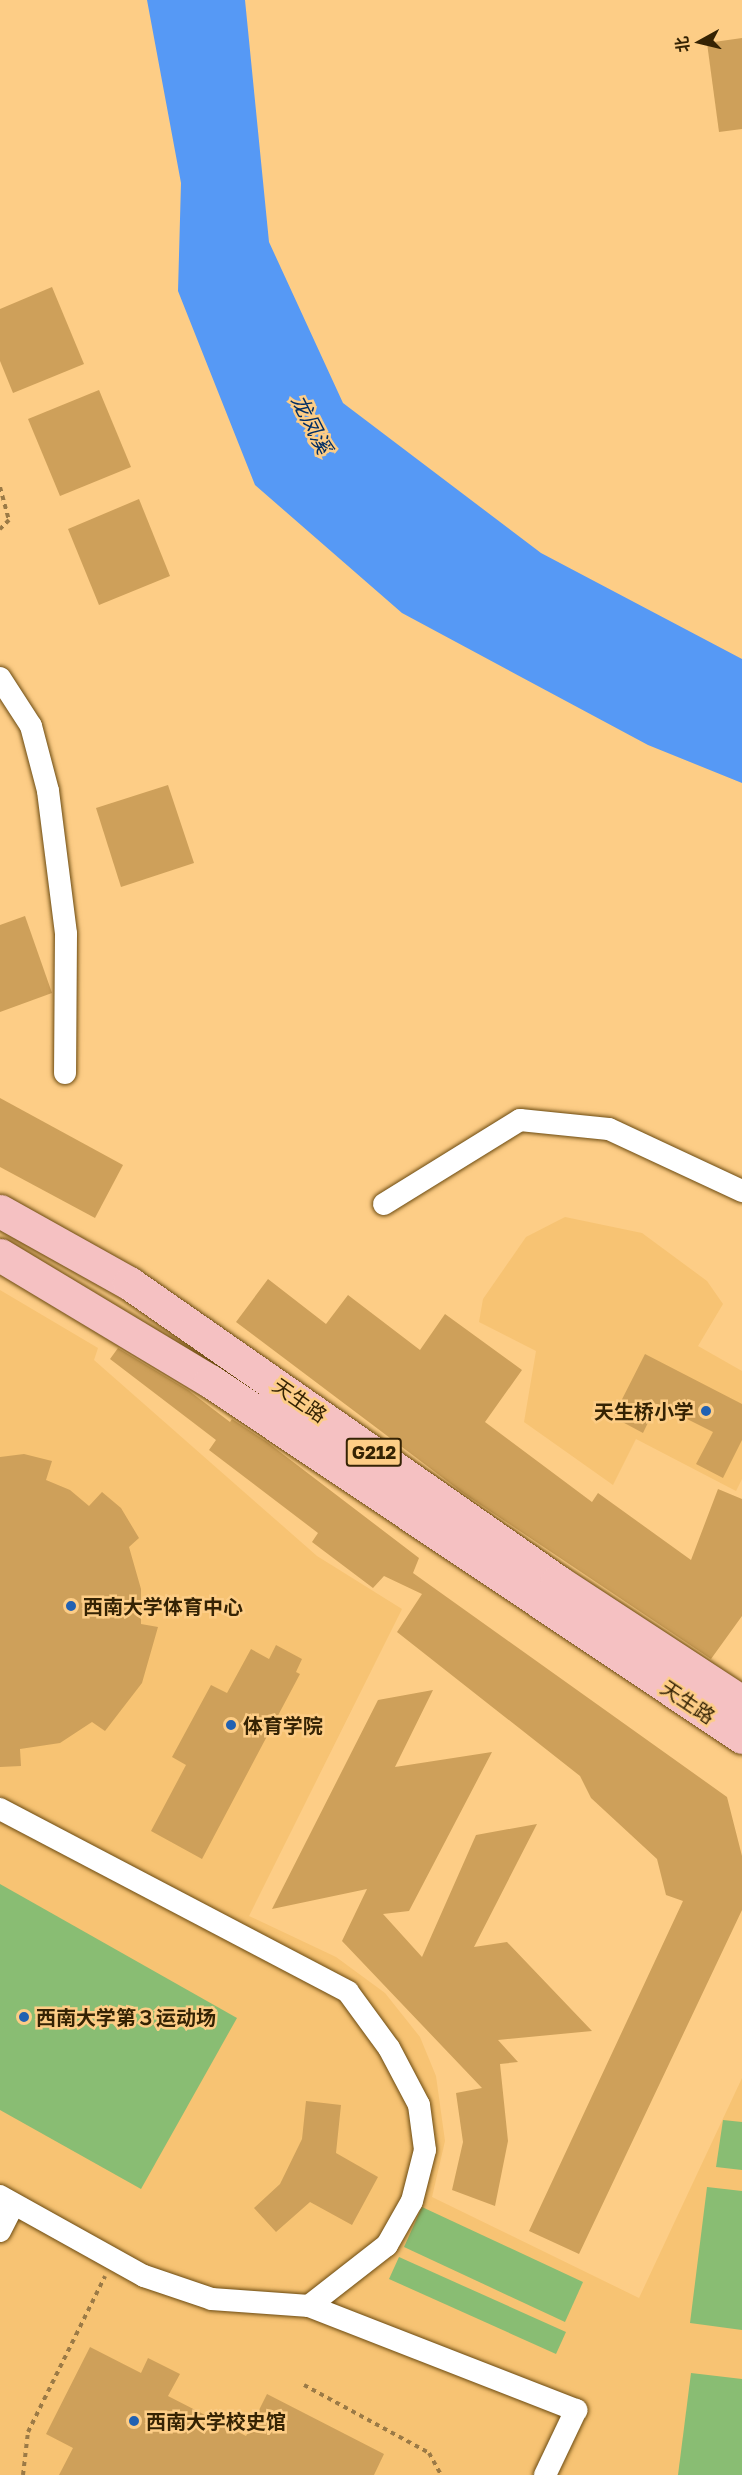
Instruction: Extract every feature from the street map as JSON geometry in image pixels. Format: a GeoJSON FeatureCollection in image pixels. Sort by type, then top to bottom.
{"type":"FeatureCollection","features":[{"type":"Feature","properties":{"kind":"highway","name":"天生路"},"geometry":{"type":"LineString","coordinates":[[0,1211],[129,1283],[557,1581],[739,1719]]}},
{"type":"Feature","properties":{"kind":"highway","name":"天生路"},"geometry":{"type":"LineString","coordinates":[[0,1255],[210,1381],[739,1719]]}},
{"type":"Feature","properties":{"kind":"street"},"geometry":{"type":"LineString","coordinates":[[0,678],[31,726],[48,791],[66,934],[64,1073]]}},
{"type":"Feature","properties":{"kind":"street"},"geometry":{"type":"LineString","coordinates":[[384,1204],[520,1120],[609,1129],[742,1191]]}},
{"type":"Feature","properties":{"kind":"street"},"geometry":{"type":"LineString","coordinates":[[0,1809],[348,1992],[390,2048],[419,2105],[425,2150],[412,2201],[387,2245],[309,2306]]}},
{"type":"Feature","properties":{"kind":"street"},"geometry":{"type":"LineString","coordinates":[[0,2231],[7,2200],[144,2276],[212,2299],[309,2306],[576,2410],[545,2475]]}},
{"type":"Feature","properties":{"kind":"path"},"geometry":{"type":"LineString","coordinates":[[0,487],[9,520],[0,529]]}},
{"type":"Feature","properties":{"kind":"path"},"geometry":{"type":"LineString","coordinates":[[23,2475],[28,2432],[113,2259]]}},
{"type":"Feature","properties":{"kind":"path"},"geometry":{"type":"LineString","coordinates":[[304,2385],[429,2453],[441,2475]]}},
{"type":"Feature","properties":{"kind":"shaded area"},"geometry":{"type":"Polygon","coordinates":[[[565,1217],[642,1233],[707,1281],[723,1304],[698,1346],[742,1371],[742,1479],[736,1491],[636,1439],[613,1485],[524,1422],[536,1351],[479,1322],[483,1299],[526,1237],[565,1217]]]}},
{"type":"Feature","properties":{"kind":"shaded area"},"geometry":{"type":"Polygon","coordinates":[[[0,1290],[98,1348],[94,1360],[317,1556],[402,1609],[249,1916],[336,1957],[385,1993],[420,2037],[436,2076],[445,2141],[432,2197],[639,2298],[742,2078],[742,2475],[0,2475],[0,1290]]]}},
{"type":"Feature","properties":{"kind":"green space"},"geometry":{"type":"Polygon","coordinates":[[[0,1884],[237,2018],[141,2189],[0,2110],[0,1884]]]}},
{"type":"Feature","properties":{"kind":"green space"},"geometry":{"type":"Polygon","coordinates":[[[723,2120],[742,2122],[742,2170],[716,2167],[723,2120]]]}},
{"type":"Feature","properties":{"kind":"green space"},"geometry":{"type":"Polygon","coordinates":[[[707,2187],[742,2191],[742,2330],[690,2323],[707,2187]]]}},
{"type":"Feature","properties":{"kind":"green space"},"geometry":{"type":"Polygon","coordinates":[[[422,2207],[583,2282],[565,2322],[404,2247],[422,2207]]]}},
{"type":"Feature","properties":{"kind":"green space"},"geometry":{"type":"Polygon","coordinates":[[[399,2257],[566,2332],[556,2354],[389,2279],[399,2257]]]}},
{"type":"Feature","properties":{"kind":"green space"},"geometry":{"type":"Polygon","coordinates":[[[691,2373],[742,2379],[742,2475],[678,2475],[691,2373]]]}},
{"type":"Feature","properties":{"kind":"water","name":"龙凤溪"},"geometry":{"type":"Polygon","coordinates":[[[147,0],[245,0],[269,242],[343,403],[541,553],[742,659],[742,783],[648,745],[402,613],[255,485],[178,291],[181,183],[147,0]]]}},
{"type":"Feature","properties":{"kind":"building"},"geometry":{"type":"Polygon","coordinates":[[[742,38],[742,129],[719,132],[707,43],[742,38]]]}},
{"type":"Feature","properties":{"kind":"building"},"geometry":{"type":"Polygon","coordinates":[[[52,287],[84,364],[13,393],[0,361],[0,309],[52,287]]]}},
{"type":"Feature","properties":{"kind":"building"},"geometry":{"type":"Polygon","coordinates":[[[99,390],[131,467],[60,496],[28,419],[99,390]]]}},
{"type":"Feature","properties":{"kind":"building"},"geometry":{"type":"Polygon","coordinates":[[[139,499],[170,576],[99,605],[68,529],[139,499]]]}},
{"type":"Feature","properties":{"kind":"building"},"geometry":{"type":"Polygon","coordinates":[[[168,785],[194,863],[121,887],[96,808],[168,785]]]}},
{"type":"Feature","properties":{"kind":"building"},"geometry":{"type":"Polygon","coordinates":[[[25,916],[52,993],[0,1012],[0,925],[25,916]]]}},
{"type":"Feature","properties":{"kind":"building"},"geometry":{"type":"Polygon","coordinates":[[[0,1098],[123,1165],[95,1218],[0,1167],[0,1098]]]}},
{"type":"Feature","properties":{"kind":"building"},"geometry":{"type":"Polygon","coordinates":[[[268,1279],[326,1324],[348,1295],[420,1350],[445,1314],[522,1370],[485,1422],[592,1502],[598,1493],[691,1560],[718,1489],[742,1499],[742,1616],[711,1659],[463,1493],[236,1322],[268,1279]]]}},
{"type":"Feature","properties":{"kind":"building"},"geometry":{"type":"Polygon","coordinates":[[[118,1348],[188,1390],[230,1422],[232,1419],[267,1442],[419,1558],[413,1573],[727,1797],[742,1856],[742,1910],[579,2254],[529,2231],[683,1901],[666,1895],[657,1859],[591,1798],[580,1776],[397,1632],[422,1594],[384,1576],[373,1588],[312,1542],[318,1533],[209,1450],[216,1440],[110,1359],[118,1348]]]}},
{"type":"Feature","properties":{"kind":"building","name":"天生桥小学"},"geometry":{"type":"Polygon","coordinates":[[[645,1354],[742,1404],[742,1440],[723,1478],[696,1464],[713,1432],[657,1404],[643,1433],[613,1417],[645,1354]]]}},
{"type":"Feature","properties":{"kind":"building","name":"西南大学体育中心"},"geometry":{"type":"Polygon","coordinates":[[[24,1454],[52,1461],[46,1480],[70,1490],[89,1506],[102,1492],[121,1508],[139,1538],[129,1547],[141,1589],[141,1624],[158,1627],[142,1683],[105,1731],[92,1722],[60,1743],[20,1749],[21,1766],[0,1767],[0,1457],[24,1454]]]}},
{"type":"Feature","properties":{"kind":"building","name":"体育学院"},"geometry":{"type":"Polygon","coordinates":[[[276,1645],[302,1659],[296,1672],[300,1674],[202,1859],[151,1831],[186,1765],[172,1757],[211,1685],[227,1693],[251,1649],[269,1659],[276,1645]]]}},
{"type":"Feature","properties":{"kind":"building"},"geometry":{"type":"Polygon","coordinates":[[[433,1690],[395,1767],[492,1752],[409,1911],[383,1914],[422,1957],[476,1835],[537,1824],[474,1947],[507,1942],[592,2031],[498,2040],[518,2062],[500,2064],[508,2141],[495,2206],[452,2190],[463,2142],[456,2093],[482,2088],[342,1941],[367,1889],[272,1909],[378,1700],[433,1690]]]}},
{"type":"Feature","properties":{"kind":"building"},"geometry":{"type":"Polygon","coordinates":[[[306,2101],[341,2105],[336,2153],[378,2177],[352,2225],[310,2202],[276,2232],[254,2208],[280,2184],[302,2139],[306,2101]]]}},
{"type":"Feature","properties":{"kind":"building","name":"西南大学校史馆"},"geometry":{"type":"Polygon","coordinates":[[[90,2347],[141,2373],[148,2358],[180,2374],[168,2396],[246,2436],[267,2394],[384,2454],[374,2475],[59,2475],[73,2448],[46,2434],[90,2347]]]}},
{"type":"Feature","properties":{"kind":"place","name":"天生桥小学"},"geometry":{"type":"Point","coordinates":[706,1411]}},
{"type":"Feature","properties":{"kind":"place","name":"西南大学体育中心"},"geometry":{"type":"Point","coordinates":[71,1606]}},
{"type":"Feature","properties":{"kind":"place","name":"体育学院"},"geometry":{"type":"Point","coordinates":[231,1725]}},
{"type":"Feature","properties":{"kind":"place","name":"西南大学第３运动场"},"geometry":{"type":"Point","coordinates":[24,2017]}},
{"type":"Feature","properties":{"kind":"place","name":"西南大学校史馆"},"geometry":{"type":"Point","coordinates":[134,2421]}}]}
